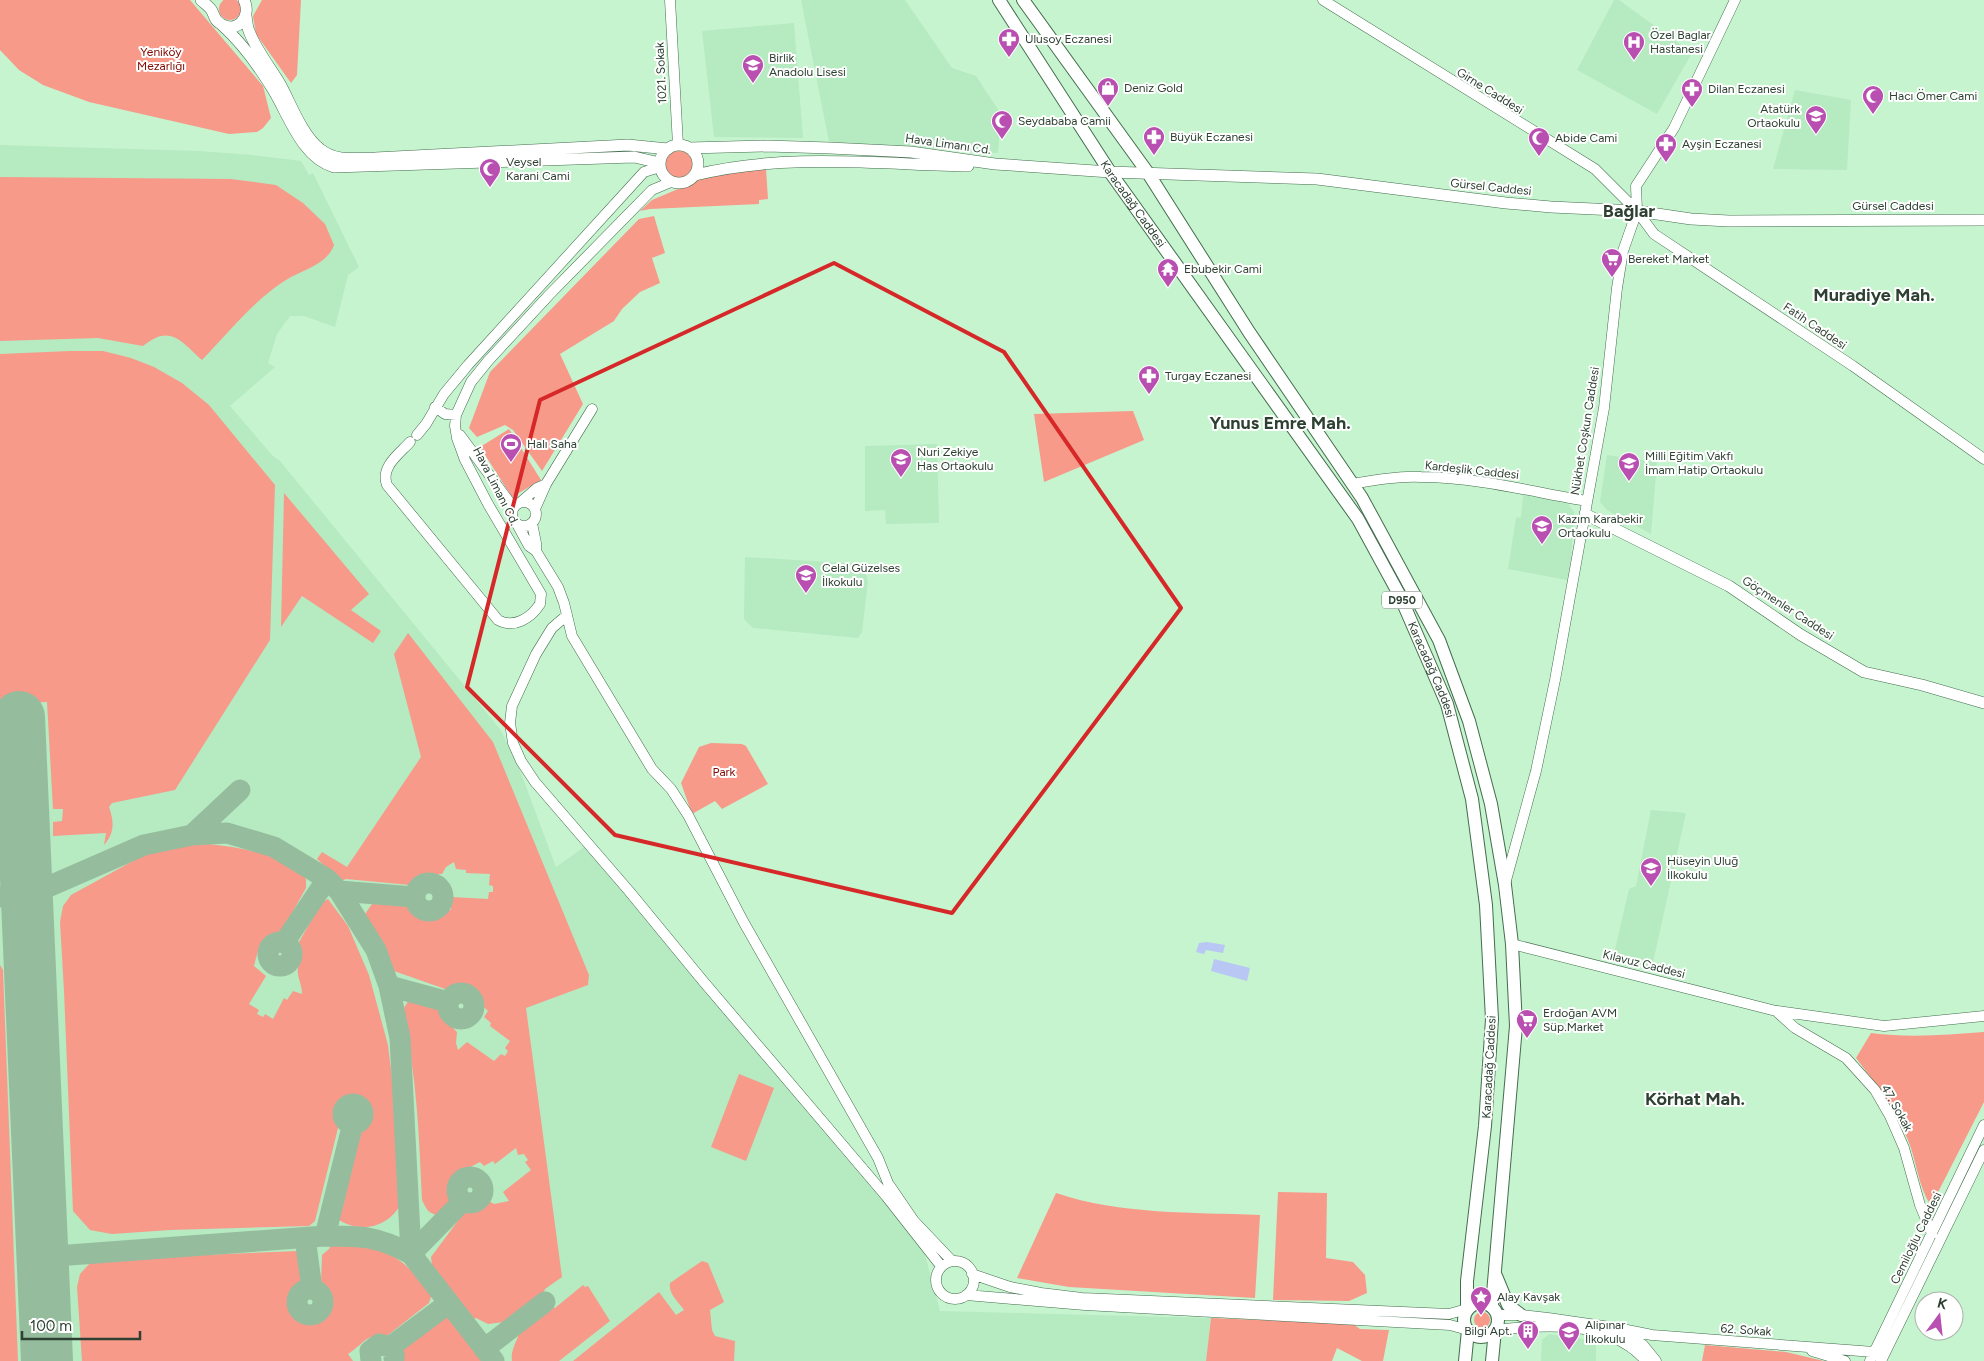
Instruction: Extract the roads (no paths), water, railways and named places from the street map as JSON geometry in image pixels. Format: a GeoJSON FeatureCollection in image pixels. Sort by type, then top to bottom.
{"type":"FeatureCollection","features":[{"type":"Feature","properties":{"kind":"highway","name":"Karacadağ Caddesi"},"geometry":{"type":"LineString","coordinates":[[999,0],[1110,172],[1358,518],[1400,596],[1447,704],[1472,799],[1486,905],[1492,1019],[1485,1126],[1467,1281],[1467,1310]]}},
{"type":"Feature","properties":{"kind":"highway","name":"Karacadağ Caddesi"},"geometry":{"type":"LineString","coordinates":[[1023,0],[1148,173],[1249,332],[1362,498],[1440,640],[1470,721],[1491,804],[1505,885],[1512,944],[1516,1026],[1495,1274],[1495,1310]]}},
{"type":"Feature","properties":{"kind":"highway"},"geometry":{"type":"LineString","coordinates":[[1495,1274],[1508,1305],[1521,1315]]}},
{"type":"Feature","properties":{"kind":"highway"},"geometry":{"type":"LineString","coordinates":[[1464,1361],[1468,1330],[1464,1320],[1467,1310],[1479,1302],[1495,1310],[1499,1323],[1492,1334],[1482,1337],[1476,1336],[1468,1330]]}},
{"type":"Feature","properties":{"kind":"highway"},"geometry":{"type":"LineString","coordinates":[[1492,1361],[1495,1330]]}},
{"type":"Feature","properties":{"kind":"main road"},"geometry":{"type":"LineString","coordinates":[[201,0],[214,6],[214,17],[239,41],[255,63],[272,87],[309,151],[326,164],[334,167],[634,157],[660,165]]}},
{"type":"Feature","properties":{"kind":"main road"},"geometry":{"type":"LineString","coordinates":[[244,0],[248,29],[253,41],[281,85],[303,128],[319,149],[331,156],[375,158],[628,145],[673,147],[689,148],[697,158],[698,164],[695,175],[684,182],[672,182],[666,178],[660,165],[664,153],[673,147]]}},
{"type":"Feature","properties":{"kind":"main road"},"geometry":{"type":"LineString","coordinates":[[222,25],[233,27],[243,21],[246,16]]}},
{"type":"Feature","properties":{"kind":"main road","name":"Hava Limanı Cd."},"geometry":{"type":"LineString","coordinates":[[689,148],[767,146],[911,152],[995,164]]}},
{"type":"Feature","properties":{"kind":"main road","name":"Hava Limanı Cd."},"geometry":{"type":"LineString","coordinates":[[695,175],[773,162],[974,166],[995,164]]}},
{"type":"Feature","properties":{"kind":"main road","name":"Gürsel Caddesi"},"geometry":{"type":"LineString","coordinates":[[995,164],[1110,172],[1317,179],[1542,206],[1636,211],[1691,219],[1729,221],[1984,220]]}},
{"type":"Feature","properties":{"kind":"main road","name":"Göçmenler Caddesi"},"geometry":{"type":"LineString","coordinates":[[1585,514],[1729,586],[1800,635],[1864,672],[1922,685],[1984,703]]}},
{"type":"Feature","properties":{"kind":"street","name":"1021. Sokak"},"geometry":{"type":"LineString","coordinates":[[670,0],[673,147]]}},
{"type":"Feature","properties":{"kind":"street","name":"Girne Caddesi"},"geometry":{"type":"LineString","coordinates":[[1322,0],[1595,169],[1636,211]]}},
{"type":"Feature","properties":{"kind":"street","name":"Nükhet Coşkun Caddesi"},"geometry":{"type":"LineString","coordinates":[[1505,885],[1538,764],[1585,514],[1604,408],[1621,260],[1636,211],[1636,186],[1674,128],[1735,0]]}},
{"type":"Feature","properties":{"kind":"street","name":"Hava Limanı Cd."},"geometry":{"type":"LineString","coordinates":[[660,165],[644,172],[468,365],[444,394],[426,424],[386,469],[384,475],[387,485],[491,613],[504,623],[517,623],[538,608],[541,594],[488,504],[466,460],[456,431],[456,415],[471,382],[525,321],[652,190],[672,182]]}},
{"type":"Feature","properties":{"kind":"street","name":"Fatih Caddesi"},"geometry":{"type":"LineString","coordinates":[[1636,211],[1654,234],[1850,364],[1984,459]]}},
{"type":"Feature","properties":{"kind":"street"},"geometry":{"type":"LineString","coordinates":[[435,407],[445,414],[456,415]]}},
{"type":"Feature","properties":{"kind":"street"},"geometry":{"type":"LineString","coordinates":[[535,509],[546,484],[592,409]]}},
{"type":"Feature","properties":{"kind":"street"},"geometry":{"type":"LineString","coordinates":[[456,431],[513,507]]}},
{"type":"Feature","properties":{"kind":"street","name":"Kardeşlik Caddesi"},"geometry":{"type":"LineString","coordinates":[[1352,484],[1421,476],[1507,485],[1587,501]]}},
{"type":"Feature","properties":{"kind":"street"},"geometry":{"type":"LineString","coordinates":[[546,484],[537,488],[513,507],[511,515],[529,546],[536,551],[558,587],[572,636],[647,761],[662,782],[671,789],[688,815],[743,921],[878,1158],[888,1183],[914,1221],[952,1261]]}},
{"type":"Feature","properties":{"kind":"street"},"geometry":{"type":"LineString","coordinates":[[517,524],[525,526],[532,523],[536,516],[535,509],[530,503],[522,501]]}},
{"type":"Feature","properties":{"kind":"street"},"geometry":{"type":"LineString","coordinates":[[532,523],[536,551]]}},
{"type":"Feature","properties":{"kind":"street"},"geometry":{"type":"LineString","coordinates":[[566,616],[552,628],[536,654],[512,706],[510,723],[513,743],[521,761],[535,782],[886,1196],[941,1266]]}},
{"type":"Feature","properties":{"kind":"street","name":"Kılavuz Caddesi"},"geometry":{"type":"LineString","coordinates":[[1512,944],[1773,1010]]}},
{"type":"Feature","properties":{"kind":"street"},"geometry":{"type":"LineString","coordinates":[[1773,1010],[1884,1026],[1984,1016]]}},
{"type":"Feature","properties":{"kind":"street","name":"47. Sokak"},"geometry":{"type":"LineString","coordinates":[[1773,1010],[1795,1028],[1846,1058],[1875,1090],[1890,1116],[1904,1148],[1920,1205],[1932,1234]]}},
{"type":"Feature","properties":{"kind":"street","name":"Cemiloğlu Caddesi"},"geometry":{"type":"LineString","coordinates":[[1872,1357],[1984,1125]]}},
{"type":"Feature","properties":{"kind":"street","name":"Cemiloğlu Caddesi"},"geometry":{"type":"LineString","coordinates":[[1881,1361],[1984,1150]]}},
{"type":"Feature","properties":{"kind":"street"},"geometry":{"type":"LineString","coordinates":[[966,1296],[973,1286],[972,1274],[967,1265],[952,1261],[941,1266],[936,1278],[936,1285],[940,1292],[950,1299],[966,1296],[1450,1325],[1468,1330]]}},
{"type":"Feature","properties":{"kind":"street"},"geometry":{"type":"LineString","coordinates":[[972,1274],[1010,1287],[1082,1298],[1431,1314],[1449,1314],[1467,1310]]}},
{"type":"Feature","properties":{"kind":"street","name":"62. Sokak"},"geometry":{"type":"LineString","coordinates":[[1495,1310],[1617,1328],[1652,1336],[1797,1346],[1872,1357]]}},
{"type":"Feature","properties":{"kind":"street"},"geometry":{"type":"LineString","coordinates":[[1495,1330],[1536,1326],[1570,1327],[1599,1332],[1638,1352],[1646,1361]]}},
{"type":"Feature","properties":{"kind":"street"},"geometry":{"type":"LineString","coordinates":[[1617,1328],[1617,1340]]}},
{"type":"Feature","properties":{"kind":"street"},"geometry":{"type":"LineString","coordinates":[[1617,1328],[1643,1345],[1656,1361]]}},
{"type":"Feature","properties":{"kind":"street"},"geometry":{"type":"LineString","coordinates":[[1797,1346],[1846,1361]]}},
{"type":"Feature","properties":{"kind":"water"},"geometry":{"type":"Polygon","coordinates":[[[1207,942],[1225,945],[1223,953],[1206,950],[1204,954],[1196,952],[1199,943],[1207,942]]]}},
{"type":"Feature","properties":{"kind":"water"},"geometry":{"type":"Polygon","coordinates":[[[1214,959],[1250,968],[1247,981],[1211,971],[1214,959]]]}},
{"type":"Feature","properties":{"kind":"place","name":"Ulusoy Eczanesi"},"geometry":{"type":"Point","coordinates":[1009,58]}},
{"type":"Feature","properties":{"kind":"place","name":"Özel Baglar Hastanesi"},"geometry":{"type":"Point","coordinates":[1634,61]}},
{"type":"Feature","properties":{"kind":"place","name":"Birlik Anadolu Lisesi"},"geometry":{"type":"Point","coordinates":[753,84]}},
{"type":"Feature","properties":{"kind":"place","name":"Deniz Gold"},"geometry":{"type":"Point","coordinates":[1108,107]}},
{"type":"Feature","properties":{"kind":"place","name":"Dilan Eczanesi"},"geometry":{"type":"Point","coordinates":[1692,108]}},
{"type":"Feature","properties":{"kind":"place","name":"Hacı Ömer Cami"},"geometry":{"type":"Point","coordinates":[1873,115]}},
{"type":"Feature","properties":{"kind":"place","name":"Atatürk Ortaokulu"},"geometry":{"type":"Point","coordinates":[1816,135]}},
{"type":"Feature","properties":{"kind":"place","name":"Seydababa Camii"},"geometry":{"type":"Point","coordinates":[1002,140]}},
{"type":"Feature","properties":{"kind":"place","name":"Büyük Eczanesi"},"geometry":{"type":"Point","coordinates":[1154,156]}},
{"type":"Feature","properties":{"kind":"place","name":"Abide Cami"},"geometry":{"type":"Point","coordinates":[1539,157]}},
{"type":"Feature","properties":{"kind":"place","name":"Ayşin Eczanesi"},"geometry":{"type":"Point","coordinates":[1666,163]}},
{"type":"Feature","properties":{"kind":"place","name":"Veysel Karani Cami"},"geometry":{"type":"Point","coordinates":[490,188]}},
{"type":"Feature","properties":{"kind":"place","name":"Bereket Market"},"geometry":{"type":"Point","coordinates":[1612,278]}},
{"type":"Feature","properties":{"kind":"place","name":"Ebubekir Cami"},"geometry":{"type":"Point","coordinates":[1168,288]}},
{"type":"Feature","properties":{"kind":"place","name":"Turgay Eczanesi"},"geometry":{"type":"Point","coordinates":[1149,395]}},
{"type":"Feature","properties":{"kind":"place","name":"Halı Saha"},"geometry":{"type":"Point","coordinates":[511,463]}},
{"type":"Feature","properties":{"kind":"place","name":"Nuri Zekiye Has Ortaokulu"},"geometry":{"type":"Point","coordinates":[901,478]}},
{"type":"Feature","properties":{"kind":"place","name":"Milli Eğitim Vakfı İmam Hatip Ortaokulu"},"geometry":{"type":"Point","coordinates":[1629,482]}},
{"type":"Feature","properties":{"kind":"place","name":"Kazım Karabekir Ortaokulu"},"geometry":{"type":"Point","coordinates":[1542,545]}},
{"type":"Feature","properties":{"kind":"place","name":"Celal Güzelses İlkokulu"},"geometry":{"type":"Point","coordinates":[806,594]}},
{"type":"Feature","properties":{"kind":"place","name":"Hüseyin Uluğ İlkokulu"},"geometry":{"type":"Point","coordinates":[1651,887]}},
{"type":"Feature","properties":{"kind":"place","name":"Erdoğan AVM Süp.Market"},"geometry":{"type":"Point","coordinates":[1527,1039]}},
{"type":"Feature","properties":{"kind":"place","name":"Alay Kavşak"},"geometry":{"type":"Point","coordinates":[1481,1316]}},
{"type":"Feature","properties":{"kind":"place","name":"Bilgi Apt."},"geometry":{"type":"Point","coordinates":[1528,1350]}},
{"type":"Feature","properties":{"kind":"place","name":"Alipınar İlkokulu"},"geometry":{"type":"Point","coordinates":[1569,1351]}},
{"type":"Feature","properties":{"kind":"district","name":"Bağlar"},"geometry":{"type":"Point","coordinates":[1629,211]}},
{"type":"Feature","properties":{"kind":"district","name":"Muradiye Mah."},"geometry":{"type":"Point","coordinates":[1874,295]}},
{"type":"Feature","properties":{"kind":"district","name":"Yunus Emre Mah."},"geometry":{"type":"Point","coordinates":[1280,423]}},
{"type":"Feature","properties":{"kind":"district","name":"Körhat Mah."},"geometry":{"type":"Point","coordinates":[1695,1099]}},
{"type":"Feature","properties":{"kind":"park label","name":"Yeniköy Mezarlığı"},"geometry":{"type":"Point","coordinates":[161,59]}},
{"type":"Feature","properties":{"kind":"park label","name":"Park"},"geometry":{"type":"Point","coordinates":[724,772]}}]}
